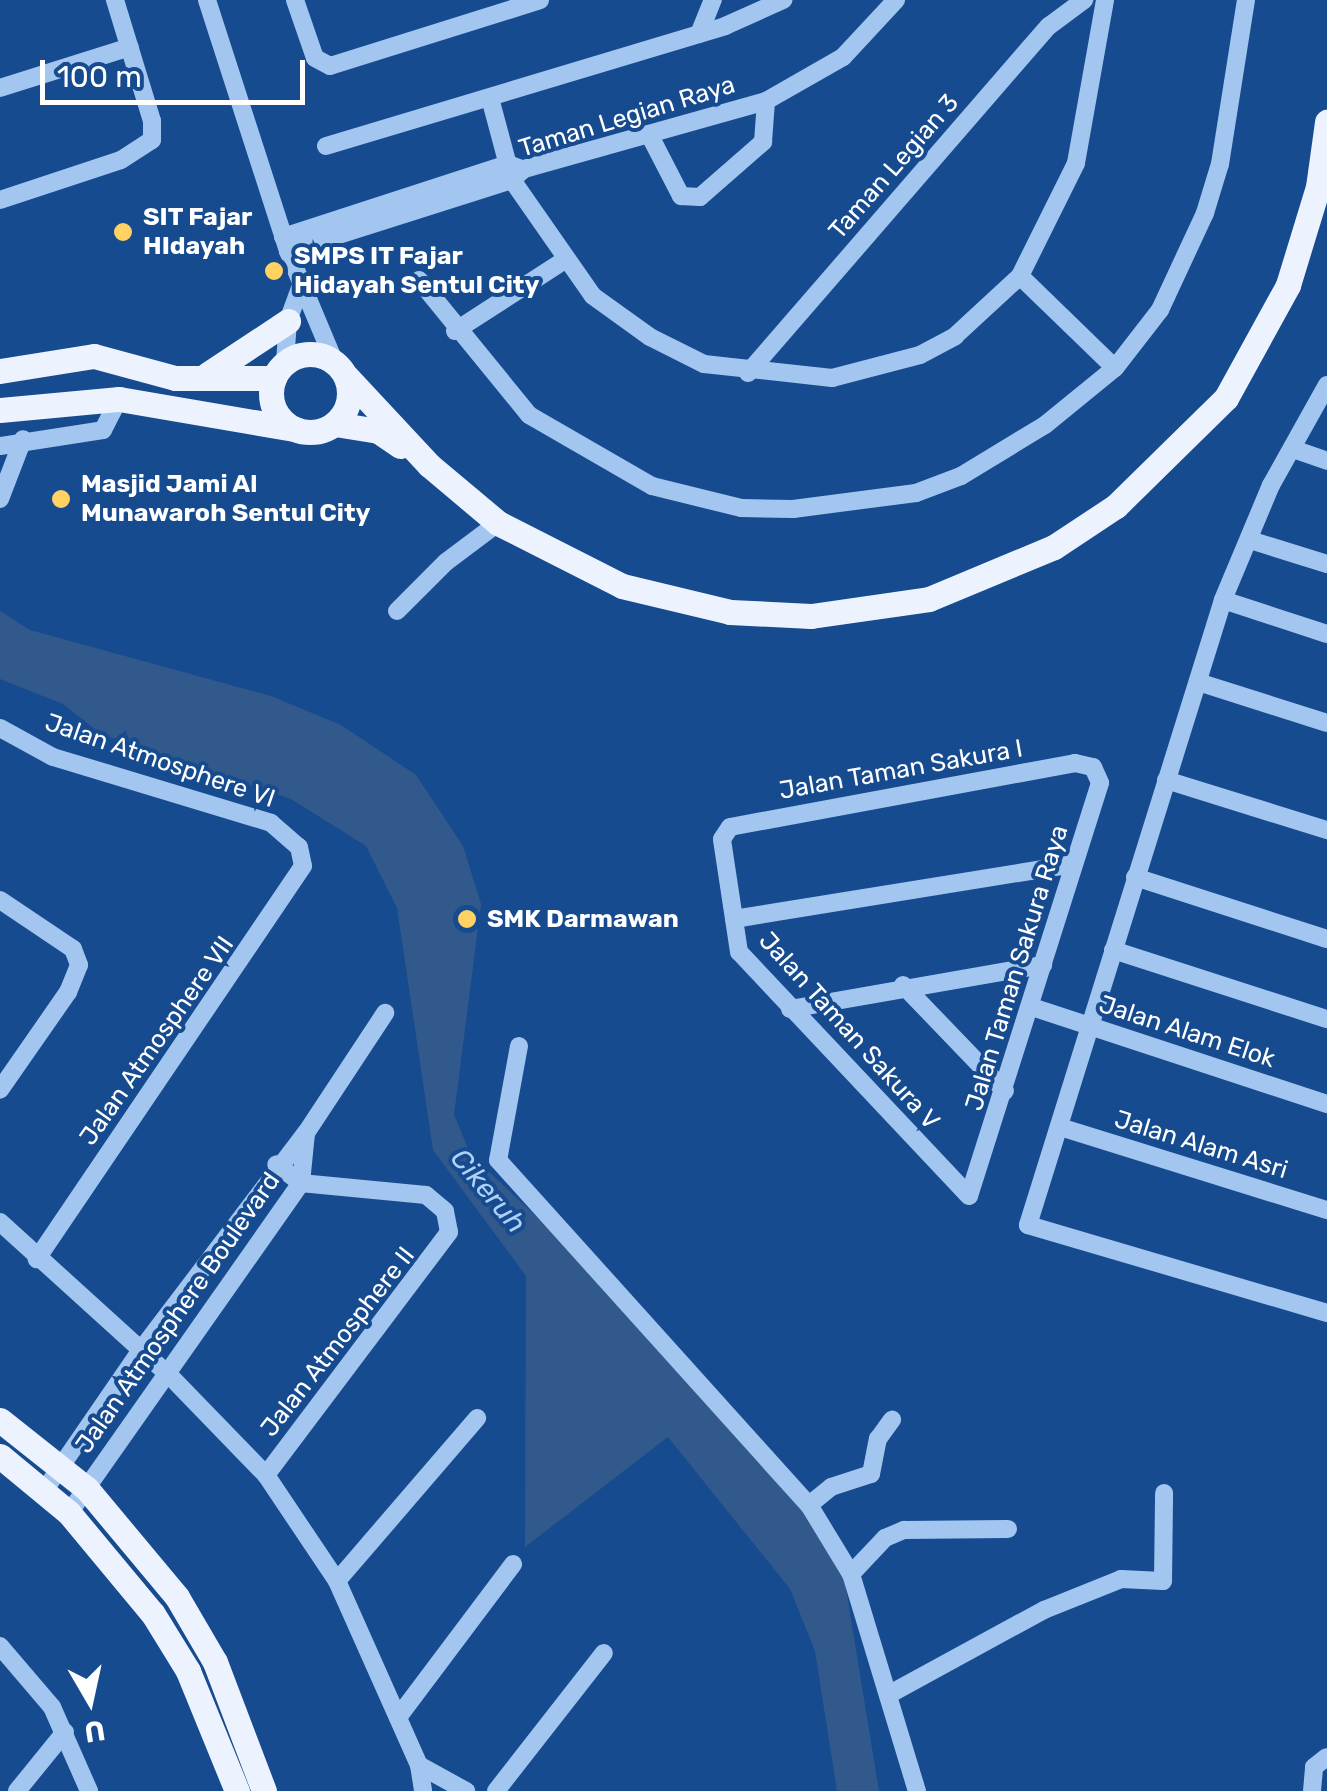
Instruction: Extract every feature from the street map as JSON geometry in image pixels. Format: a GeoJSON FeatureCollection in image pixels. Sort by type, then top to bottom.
{"type":"FeatureCollection","features":[{"type":"Feature","properties":{"kind":"main road"},"geometry":{"type":"LineString","coordinates":[[0,372],[94,356],[194,380],[280,370],[304,354],[341,369],[429,464],[498,522],[622,586],[730,612],[868,612],[929,599],[1012,568],[1116,506],[1226,398],[1262,343],[1294,267],[1318,187],[1327,122]]}},
{"type":"Feature","properties":{"kind":"main road"},"geometry":{"type":"LineString","coordinates":[[194,380],[234,362],[288,321]]}},
{"type":"Feature","properties":{"kind":"main road"},"geometry":{"type":"LineString","coordinates":[[0,410],[119,400],[316,432],[335,424],[347,408],[341,369]]}},
{"type":"Feature","properties":{"kind":"main road"},"geometry":{"type":"LineString","coordinates":[[280,370],[274,408],[296,429]]}},
{"type":"Feature","properties":{"kind":"main road"},"geometry":{"type":"LineString","coordinates":[[335,424],[378,431],[429,464]]}},
{"type":"Feature","properties":{"kind":"main road"},"geometry":{"type":"LineString","coordinates":[[0,1420],[88,1488],[177,1597],[216,1662],[264,1791]]}},
{"type":"Feature","properties":{"kind":"main road"},"geometry":{"type":"LineString","coordinates":[[0,1456],[69,1513],[153,1614],[188,1671],[237,1791]]}},
{"type":"Feature","properties":{"kind":"street"},"geometry":{"type":"LineString","coordinates":[[0,200],[121,160],[152,140],[115,0]]}},
{"type":"Feature","properties":{"kind":"street"},"geometry":{"type":"LineString","coordinates":[[208,0],[286,244],[341,369]]}},
{"type":"Feature","properties":{"kind":"street"},"geometry":{"type":"LineString","coordinates":[[294,0],[320,63],[340,64],[540,0]]}},
{"type":"Feature","properties":{"kind":"street"},"geometry":{"type":"LineString","coordinates":[[699,34],[713,0]]}},
{"type":"Feature","properties":{"kind":"street"},"geometry":{"type":"LineString","coordinates":[[326,146],[699,34],[782,0]]}},
{"type":"Feature","properties":{"kind":"street","name":"Taman Legian 3"},"geometry":{"type":"LineString","coordinates":[[748,373],[1049,26],[1084,0]]}},
{"type":"Feature","properties":{"kind":"street"},"geometry":{"type":"LineString","coordinates":[[490,98],[515,171],[563,261],[593,296],[650,337],[704,364],[748,373],[832,378],[920,355],[955,336],[1020,276],[1076,163],[1105,0]]}},
{"type":"Feature","properties":{"kind":"street"},"geometry":{"type":"LineString","coordinates":[[419,280],[455,332],[549,431],[652,486],[741,508],[846,504],[916,493],[961,476],[1045,425],[1115,368],[1160,310],[1205,213],[1246,0]]}},
{"type":"Feature","properties":{"kind":"street","name":"Taman Legian Raya"},"geometry":{"type":"LineString","coordinates":[[286,244],[515,171],[766,100],[844,57],[890,2]]}},
{"type":"Feature","properties":{"kind":"street"},"geometry":{"type":"LineString","coordinates":[[0,88],[130,47]]}},
{"type":"Feature","properties":{"kind":"street"},"geometry":{"type":"LineString","coordinates":[[649,134],[681,196],[700,197],[763,142],[766,100]]}},
{"type":"Feature","properties":{"kind":"street"},"geometry":{"type":"LineString","coordinates":[[455,332],[563,261]]}},
{"type":"Feature","properties":{"kind":"street"},"geometry":{"type":"LineString","coordinates":[[1020,276],[1115,368]]}},
{"type":"Feature","properties":{"kind":"street"},"geometry":{"type":"LineString","coordinates":[[280,370],[288,321],[301,285]]}},
{"type":"Feature","properties":{"kind":"street"},"geometry":{"type":"LineString","coordinates":[[1327,385],[1292,449],[1224,600],[1028,1225],[1327,1313]]}},
{"type":"Feature","properties":{"kind":"street"},"geometry":{"type":"LineString","coordinates":[[0,446],[24,439],[104,430],[119,400]]}},
{"type":"Feature","properties":{"kind":"street"},"geometry":{"type":"LineString","coordinates":[[0,499],[24,439]]}},
{"type":"Feature","properties":{"kind":"street"},"geometry":{"type":"LineString","coordinates":[[1292,449],[1327,461]]}},
{"type":"Feature","properties":{"kind":"street"},"geometry":{"type":"LineString","coordinates":[[397,610],[446,562],[498,522]]}},
{"type":"Feature","properties":{"kind":"street"},"geometry":{"type":"LineString","coordinates":[[1250,540],[1327,564]]}},
{"type":"Feature","properties":{"kind":"street"},"geometry":{"type":"LineString","coordinates":[[1224,600],[1327,634]]}},
{"type":"Feature","properties":{"kind":"street"},"geometry":{"type":"LineString","coordinates":[[1198,682],[1327,722]]}},
{"type":"Feature","properties":{"kind":"street","name":"Jalan Atmosphere VI"},"geometry":{"type":"LineString","coordinates":[[0,728],[53,757],[271,823],[299,847]]}},
{"type":"Feature","properties":{"kind":"street","name":"Jalan Taman Sakura I"},"geometry":{"type":"LineString","coordinates":[[730,826],[1081,762]]}},
{"type":"Feature","properties":{"kind":"street","name":"Jalan Taman Sakura Raya"},"geometry":{"type":"LineString","coordinates":[[970,1196],[1100,782],[1093,767],[1081,762]]}},
{"type":"Feature","properties":{"kind":"street"},"geometry":{"type":"LineString","coordinates":[[1166,780],[1327,830]]}},
{"type":"Feature","properties":{"kind":"street","name":"Jalan Taman Sakura V"},"geometry":{"type":"LineString","coordinates":[[730,826],[722,840],[739,952],[970,1196]]}},
{"type":"Feature","properties":{"kind":"street","name":"Jalan Atmosphere VII"},"geometry":{"type":"LineString","coordinates":[[36,1259],[299,879],[299,847]]}},
{"type":"Feature","properties":{"kind":"street"},"geometry":{"type":"LineString","coordinates":[[734,919],[1074,864]]}},
{"type":"Feature","properties":{"kind":"street"},"geometry":{"type":"LineString","coordinates":[[1135,877],[1327,940]]}},
{"type":"Feature","properties":{"kind":"street"},"geometry":{"type":"LineString","coordinates":[[0,900],[78,957],[68,992],[0,1090]]}},
{"type":"Feature","properties":{"kind":"street"},"geometry":{"type":"LineString","coordinates":[[1112,950],[1327,1020]]}},
{"type":"Feature","properties":{"kind":"street"},"geometry":{"type":"LineString","coordinates":[[790,1009],[903,985],[1043,965]]}},
{"type":"Feature","properties":{"kind":"street"},"geometry":{"type":"LineString","coordinates":[[903,985],[1005,1090]]}},
{"type":"Feature","properties":{"kind":"street","name":"Jalan Alam Elok"},"geometry":{"type":"LineString","coordinates":[[1032,1007],[1327,1104]]}},
{"type":"Feature","properties":{"kind":"street","name":"Jalan Atmosphere Boulevard"},"geometry":{"type":"LineString","coordinates":[[44,1492],[276,1164],[306,1134],[385,1013]]}},
{"type":"Feature","properties":{"kind":"street"},"geometry":{"type":"LineString","coordinates":[[519,1046],[497,1146],[506,1172],[660,1332],[808,1504],[851,1574],[917,1791]]}},
{"type":"Feature","properties":{"kind":"street","name":"Jalan Alam Asri"},"geometry":{"type":"LineString","coordinates":[[1060,1127],[1327,1210]]}},
{"type":"Feature","properties":{"kind":"street","name":"Jalan Atmosphere Boulevard"},"geometry":{"type":"LineString","coordinates":[[69,1513],[170,1376],[301,1183],[306,1134]]}},
{"type":"Feature","properties":{"kind":"street"},"geometry":{"type":"LineString","coordinates":[[276,1164],[301,1183]]}},
{"type":"Feature","properties":{"kind":"street","name":"Jalan Atmosphere II"},"geometry":{"type":"LineString","coordinates":[[266,1474],[449,1232],[445,1211],[426,1195],[301,1183]]}},
{"type":"Feature","properties":{"kind":"street"},"geometry":{"type":"LineString","coordinates":[[0,1222],[36,1259],[170,1376],[266,1474],[337,1581],[419,1766],[422,1791]]}},
{"type":"Feature","properties":{"kind":"street"},"geometry":{"type":"LineString","coordinates":[[337,1581],[477,1418]]}},
{"type":"Feature","properties":{"kind":"street"},"geometry":{"type":"LineString","coordinates":[[808,1504],[831,1487],[871,1474],[878,1438],[892,1420]]}},
{"type":"Feature","properties":{"kind":"street"},"geometry":{"type":"LineString","coordinates":[[888,1695],[1044,1610],[1121,1579],[1163,1581],[1164,1494]]}},
{"type":"Feature","properties":{"kind":"street"},"geometry":{"type":"LineString","coordinates":[[851,1574],[885,1538],[904,1530],[1008,1529]]}},
{"type":"Feature","properties":{"kind":"street"},"geometry":{"type":"LineString","coordinates":[[398,1716],[513,1564]]}},
{"type":"Feature","properties":{"kind":"street"},"geometry":{"type":"LineString","coordinates":[[1,1647],[66,1732],[89,1791]]}},
{"type":"Feature","properties":{"kind":"street"},"geometry":{"type":"LineString","coordinates":[[496,1791],[604,1653]]}},
{"type":"Feature","properties":{"kind":"street"},"geometry":{"type":"LineString","coordinates":[[17,1791],[66,1732]]}},
{"type":"Feature","properties":{"kind":"street"},"geometry":{"type":"LineString","coordinates":[[1312,1791],[1314,1767],[1327,1757]]}},
{"type":"Feature","properties":{"kind":"street"},"geometry":{"type":"LineString","coordinates":[[419,1766],[466,1791]]}},
{"type":"Feature","properties":{"kind":"water","name":"Cikeruh"},"geometry":{"type":"Polygon","coordinates":[[[0,611],[30,630],[271,696],[341,725],[416,775],[463,846],[481,904],[454,1115],[471,1155],[660,1332],[809,1505],[843,1570],[879,1791],[837,1791],[815,1651],[790,1589],[668,1437],[525,1547],[526,1276],[433,1150],[397,908],[366,846],[291,799],[101,734],[63,704],[0,679],[0,611]]]}},
{"type":"Feature","properties":{"kind":"place","name":"SIT Fajar HIdayah"},"geometry":{"type":"Point","coordinates":[123,232]}},
{"type":"Feature","properties":{"kind":"place","name":"SMPS IT Fajar Hidayah Sentul City"},"geometry":{"type":"Point","coordinates":[274,271]}},
{"type":"Feature","properties":{"kind":"place","name":"Masjid Jami Al Munawaroh Sentul City"},"geometry":{"type":"Point","coordinates":[61,499]}},
{"type":"Feature","properties":{"kind":"place","name":"SMK Darmawan"},"geometry":{"type":"Point","coordinates":[467,919]}}]}
